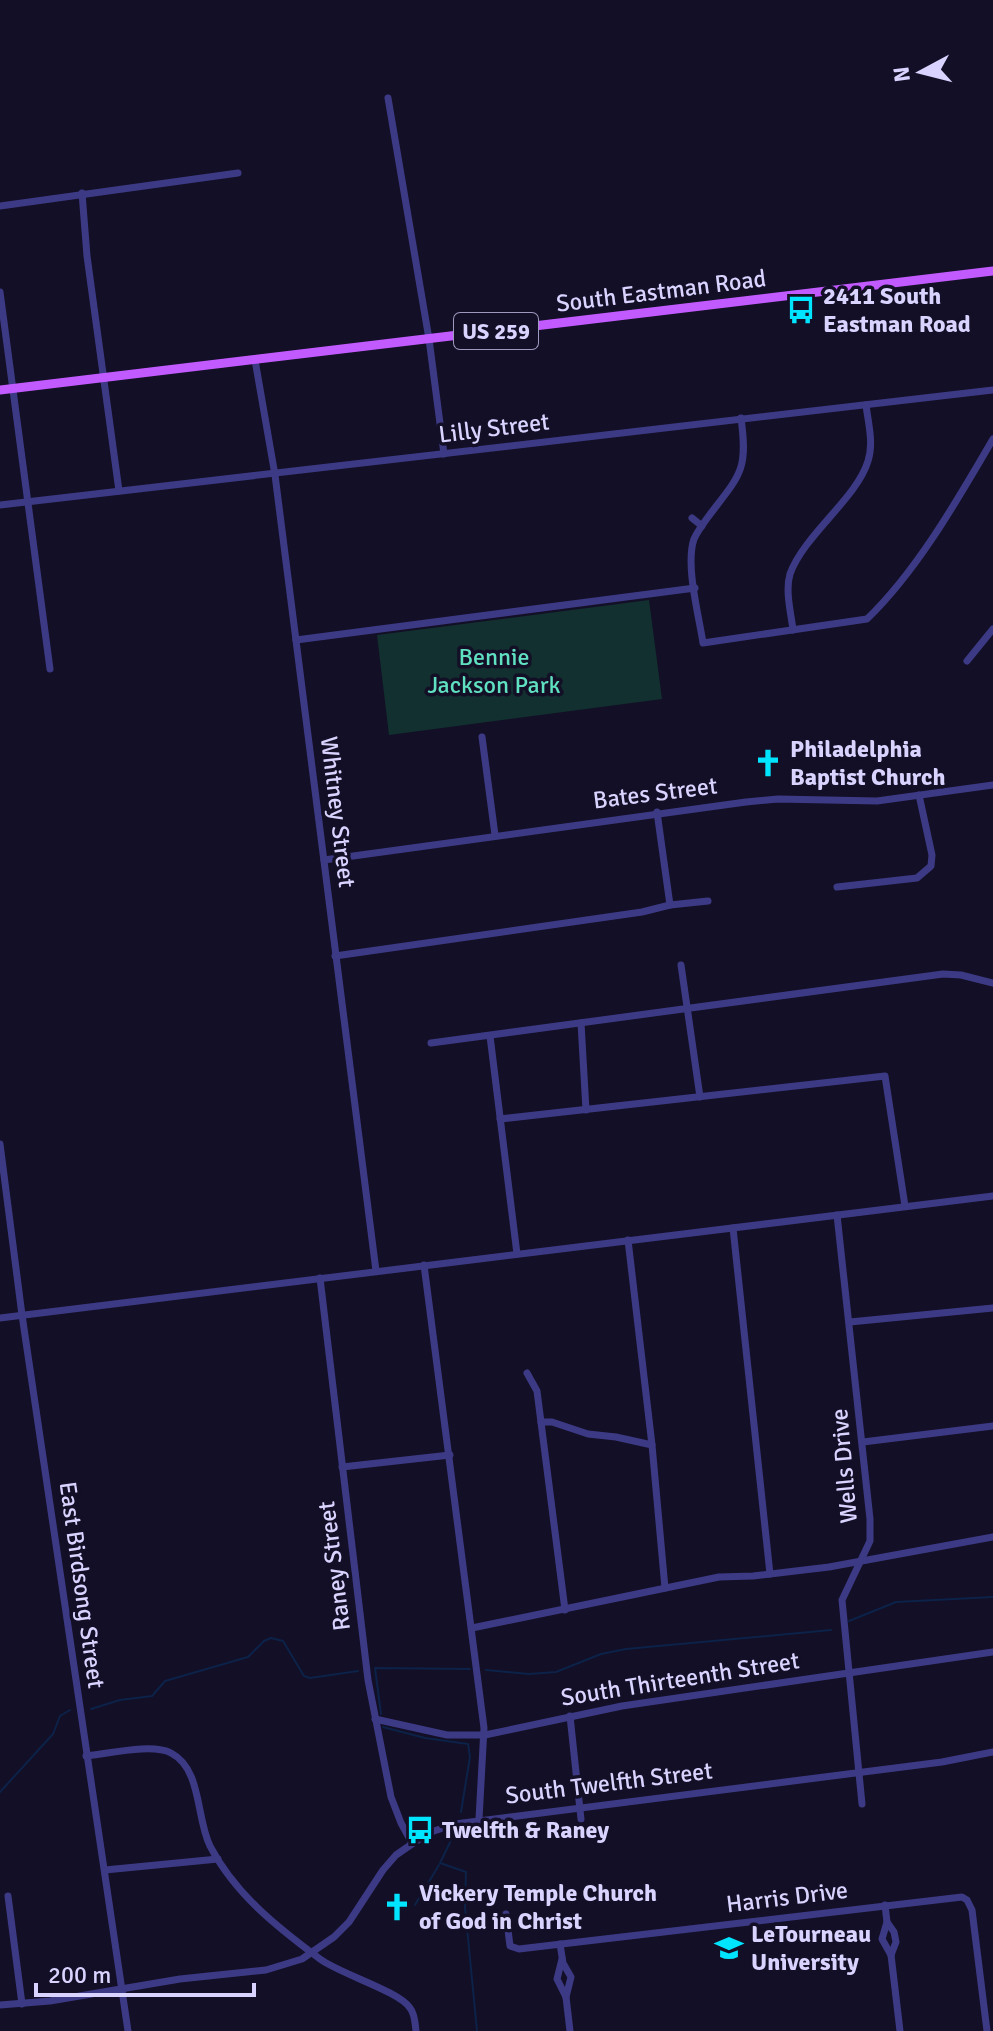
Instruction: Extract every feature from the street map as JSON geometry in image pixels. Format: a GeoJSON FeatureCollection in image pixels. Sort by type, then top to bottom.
{"type":"FeatureCollection","features":[{"type":"Feature","properties":{"kind":"main road","name":"South Eastman Road"},"geometry":{"type":"LineString","coordinates":[[0,390],[993,271]]}},
{"type":"Feature","properties":{"kind":"street"},"geometry":{"type":"LineString","coordinates":[[388,98],[429,339],[444,454]]}},
{"type":"Feature","properties":{"kind":"street"},"geometry":{"type":"LineString","coordinates":[[0,206],[238,173]]}},
{"type":"Feature","properties":{"kind":"street"},"geometry":{"type":"LineString","coordinates":[[82,193],[87,256],[119,491]]}},
{"type":"Feature","properties":{"kind":"street"},"geometry":{"type":"LineString","coordinates":[[0,292],[50,669]]}},
{"type":"Feature","properties":{"kind":"street","name":"Whitney Street"},"geometry":{"type":"LineString","coordinates":[[255,360],[275,475],[376,1271]]}},
{"type":"Feature","properties":{"kind":"street","name":"Lilly Street"},"geometry":{"type":"LineString","coordinates":[[0,505],[993,390]]}},
{"type":"Feature","properties":{"kind":"street"},"geometry":{"type":"LineString","coordinates":[[793,630],[789,577],[797,559],[857,481],[868,461],[870,441],[866,405]]}},
{"type":"Feature","properties":{"kind":"street"},"geometry":{"type":"LineString","coordinates":[[741,418],[745,450],[742,467],[695,537],[692,552],[703,643],[858,622],[873,613],[926,547],[993,439]]}},
{"type":"Feature","properties":{"kind":"street"},"geometry":{"type":"LineString","coordinates":[[692,518],[702,526]]}},
{"type":"Feature","properties":{"kind":"street"},"geometry":{"type":"LineString","coordinates":[[296,640],[695,588]]}},
{"type":"Feature","properties":{"kind":"street"},"geometry":{"type":"LineString","coordinates":[[967,661],[993,629]]}},
{"type":"Feature","properties":{"kind":"street"},"geometry":{"type":"LineString","coordinates":[[482,737],[495,835]]}},
{"type":"Feature","properties":{"kind":"street","name":"Bates Street"},"geometry":{"type":"LineString","coordinates":[[324,860],[657,812],[778,799],[856,802],[993,785]]}},
{"type":"Feature","properties":{"kind":"street"},"geometry":{"type":"LineString","coordinates":[[837,887],[917,878],[925,874],[931,866],[932,855],[919,795]]}},
{"type":"Feature","properties":{"kind":"street"},"geometry":{"type":"LineString","coordinates":[[657,812],[670,905]]}},
{"type":"Feature","properties":{"kind":"street"},"geometry":{"type":"LineString","coordinates":[[335,956],[708,901]]}},
{"type":"Feature","properties":{"kind":"street"},"geometry":{"type":"LineString","coordinates":[[681,965],[700,1097]]}},
{"type":"Feature","properties":{"kind":"street"},"geometry":{"type":"LineString","coordinates":[[431,1043],[943,974],[993,983]]}},
{"type":"Feature","properties":{"kind":"street"},"geometry":{"type":"LineString","coordinates":[[581,1023],[586,1110]]}},
{"type":"Feature","properties":{"kind":"street"},"geometry":{"type":"LineString","coordinates":[[490,1036],[517,1254]]}},
{"type":"Feature","properties":{"kind":"street"},"geometry":{"type":"LineString","coordinates":[[500,1119],[885,1076],[905,1206]]}},
{"type":"Feature","properties":{"kind":"street","name":"East Birdsong Street"},"geometry":{"type":"LineString","coordinates":[[0,1144],[22,1315],[128,2031]]}},
{"type":"Feature","properties":{"kind":"street"},"geometry":{"type":"LineString","coordinates":[[0,1318],[993,1196]]}},
{"type":"Feature","properties":{"kind":"street","name":"Wells Drive"},"geometry":{"type":"LineString","coordinates":[[837,1215],[870,1519],[870,1541],[842,1600],[862,1804]]}},
{"type":"Feature","properties":{"kind":"street"},"geometry":{"type":"LineString","coordinates":[[733,1228],[770,1574]]}},
{"type":"Feature","properties":{"kind":"street"},"geometry":{"type":"LineString","coordinates":[[628,1240],[665,1588]]}},
{"type":"Feature","properties":{"kind":"street"},"geometry":{"type":"LineString","coordinates":[[424,1265],[485,1735],[479,1819]]}},
{"type":"Feature","properties":{"kind":"street","name":"Raney Street"},"geometry":{"type":"LineString","coordinates":[[320,1278],[375,1719],[393,1803],[412,1843]]}},
{"type":"Feature","properties":{"kind":"street"},"geometry":{"type":"LineString","coordinates":[[850,1322],[993,1308]]}},
{"type":"Feature","properties":{"kind":"street"},"geometry":{"type":"LineString","coordinates":[[527,1373],[537,1388],[565,1610]]}},
{"type":"Feature","properties":{"kind":"street"},"geometry":{"type":"LineString","coordinates":[[541,1422],[652,1445]]}},
{"type":"Feature","properties":{"kind":"street"},"geometry":{"type":"LineString","coordinates":[[863,1442],[993,1426]]}},
{"type":"Feature","properties":{"kind":"street"},"geometry":{"type":"LineString","coordinates":[[342,1467],[450,1455]]}},
{"type":"Feature","properties":{"kind":"street"},"geometry":{"type":"LineString","coordinates":[[472,1628],[719,1577],[770,1574],[862,1561],[993,1537]]}},
{"type":"Feature","properties":{"kind":"street","name":"South Thirteenth Street"},"geometry":{"type":"LineString","coordinates":[[375,1719],[447,1735],[485,1735],[570,1716],[848,1671],[993,1652]]}},
{"type":"Feature","properties":{"kind":"street"},"geometry":{"type":"LineString","coordinates":[[570,1716],[581,1819]]}},
{"type":"Feature","properties":{"kind":"street"},"geometry":{"type":"LineString","coordinates":[[86,1756],[155,1749],[174,1754],[190,1775],[201,1822],[218,1859],[258,1909],[292,1940],[343,1973],[405,2002],[414,2014],[416,2031]]}},
{"type":"Feature","properties":{"kind":"street","name":"South Twelfth Street"},"geometry":{"type":"LineString","coordinates":[[0,2005],[266,1970],[289,1964],[312,1953],[349,1922],[383,1870],[412,1843],[440,1828],[479,1819],[942,1762],[993,1752]]}},
{"type":"Feature","properties":{"kind":"street"},"geometry":{"type":"LineString","coordinates":[[105,1870],[218,1859]]}},
{"type":"Feature","properties":{"kind":"street"},"geometry":{"type":"LineString","coordinates":[[8,1896],[22,2004]]}},
{"type":"Feature","properties":{"kind":"street","name":"Harris Drive"},"geometry":{"type":"LineString","coordinates":[[506,1914],[513,1948],[956,1897],[967,1900],[972,1910],[987,2031]]}},
{"type":"Feature","properties":{"kind":"street"},"geometry":{"type":"LineString","coordinates":[[885,1905],[887,1922],[882,1942],[891,1955],[900,2031]]}},
{"type":"Feature","properties":{"kind":"street"},"geometry":{"type":"LineString","coordinates":[[887,1922],[895,1936],[891,1955]]}},
{"type":"Feature","properties":{"kind":"street"},"geometry":{"type":"LineString","coordinates":[[560,1944],[562,1959],[571,1977],[566,1997]]}},
{"type":"Feature","properties":{"kind":"street"},"geometry":{"type":"LineString","coordinates":[[562,1959],[557,1979],[566,1997],[570,2031]]}},
{"type":"Feature","properties":{"kind":"green space","name":"Bennie Jackson Park"},"geometry":{"type":"Polygon","coordinates":[[[649,600],[662,699],[389,735],[377,635],[649,600]]]}},
{"type":"Feature","properties":{"kind":"waterway"},"geometry":{"type":"LineString","coordinates":[[849,1621],[896,1602],[993,1597]]}},
{"type":"Feature","properties":{"kind":"waterway"},"geometry":{"type":"LineString","coordinates":[[486,1670],[529,1674],[556,1672],[601,1654],[626,1649],[831,1630]]}},
{"type":"Feature","properties":{"kind":"waterway"},"geometry":{"type":"LineString","coordinates":[[91,1709],[120,1700],[152,1696],[165,1681],[248,1657],[271,1638],[283,1641],[304,1676],[310,1678],[358,1671]]}},
{"type":"Feature","properties":{"kind":"waterway"},"geometry":{"type":"LineString","coordinates":[[381,1714],[375,1668],[470,1669]]}},
{"type":"Feature","properties":{"kind":"waterway"},"geometry":{"type":"LineString","coordinates":[[0,1792],[53,1734],[60,1716],[70,1710]]}},
{"type":"Feature","properties":{"kind":"waterway"},"geometry":{"type":"LineString","coordinates":[[383,1727],[425,1738],[468,1744],[470,1757],[461,1812]]}},
{"type":"Feature","properties":{"kind":"waterway"},"geometry":{"type":"LineString","coordinates":[[454,1834],[440,1863],[466,1872],[465,1907],[477,2031]]}},
{"type":"Feature","properties":{"kind":"waterway"},"geometry":{"type":"LineString","coordinates":[[415,1905],[439,1865]]}},
{"type":"Feature","properties":{"kind":"place","name":"2411 South Eastman Road"},"geometry":{"type":"Point","coordinates":[801,310]}},
{"type":"Feature","properties":{"kind":"place","name":"Philadelphia Baptist Church"},"geometry":{"type":"Point","coordinates":[768,763]}},
{"type":"Feature","properties":{"kind":"place","name":"Twelfth & Raney"},"geometry":{"type":"Point","coordinates":[420,1830]}},
{"type":"Feature","properties":{"kind":"place","name":"Vickery Temple Church of God in Christ"},"geometry":{"type":"Point","coordinates":[397,1907]}},
{"type":"Feature","properties":{"kind":"place","name":"LeTourneau University"},"geometry":{"type":"Point","coordinates":[729,1948]}}]}
